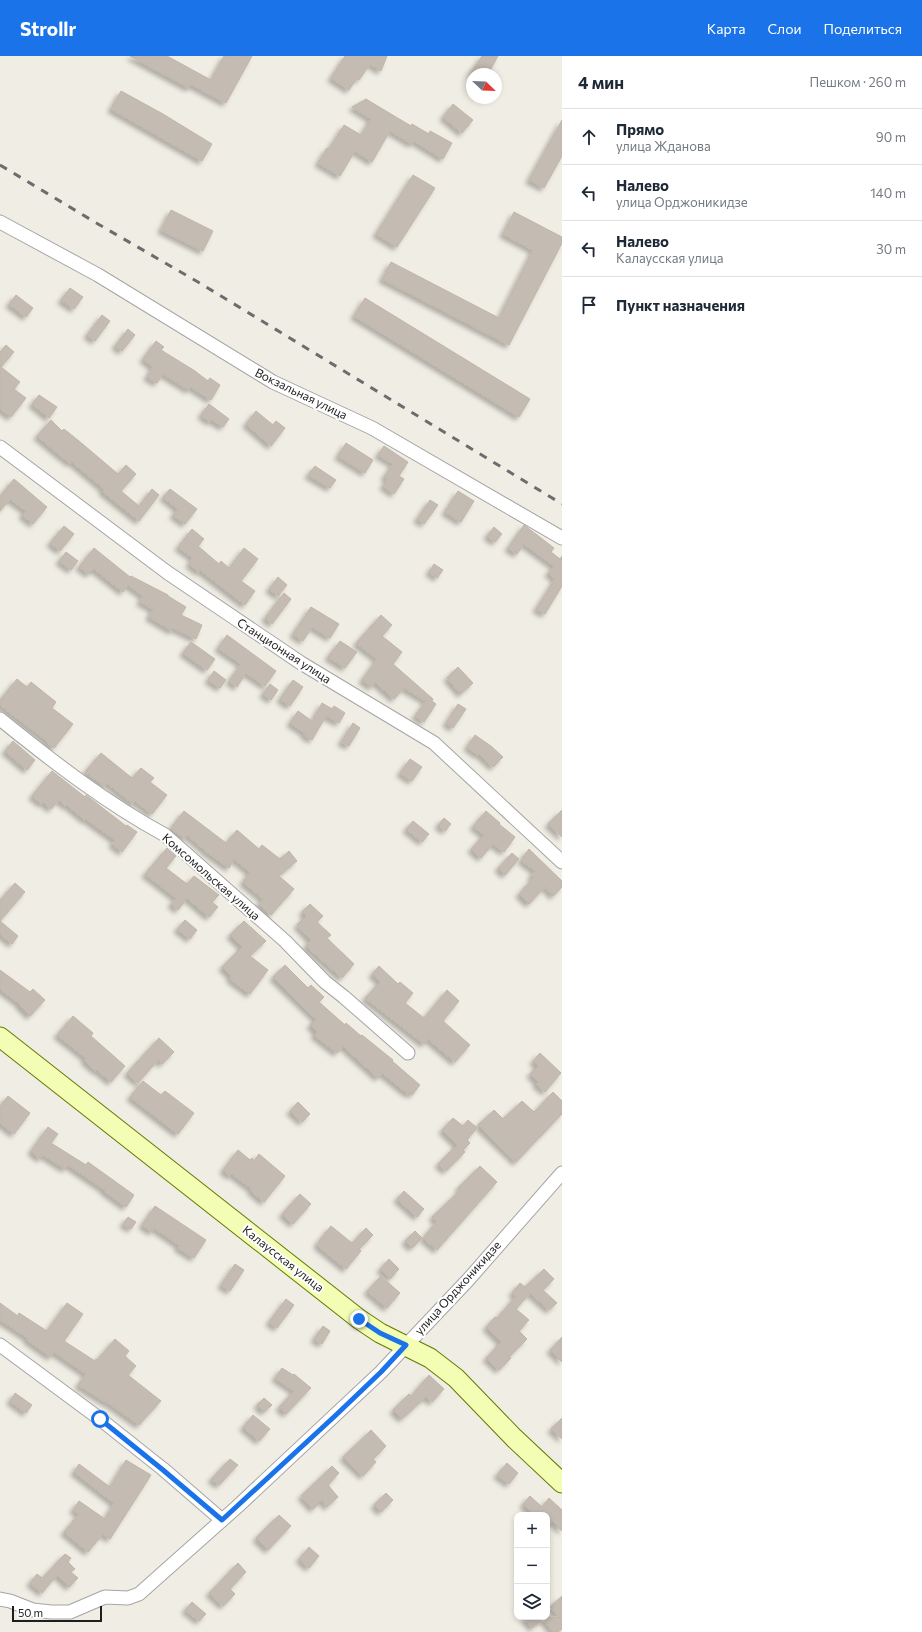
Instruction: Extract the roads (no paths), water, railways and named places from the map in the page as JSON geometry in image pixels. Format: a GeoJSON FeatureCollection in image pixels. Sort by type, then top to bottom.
{"type":"FeatureCollection","features":[{"type":"Feature","properties":{"kind":"street","name":"Вокзальная улица"},"geometry":{"type":"LineString","coordinates":[[0,222],[98,275],[273,382],[372,428],[562,538]]}},
{"type":"Feature","properties":{"kind":"street","name":"Станционная улица"},"geometry":{"type":"LineString","coordinates":[[0,447],[168,574],[301,664],[434,743],[562,862]]}},
{"type":"Feature","properties":{"kind":"street","name":"Комсомольская улица"},"geometry":{"type":"LineString","coordinates":[[0,719],[53,762],[144,823],[165,835],[285,941],[325,982],[408,1053]]}},
{"type":"Feature","properties":{"kind":"street","name":"Калаусская улица"},"geometry":{"type":"LineString","coordinates":[[0,1037],[359,1319],[380,1333],[430,1358],[456,1378],[514,1438],[562,1484]]}},
{"type":"Feature","properties":{"kind":"street","name":"улица Орджоникидзе"},"geometry":{"type":"LineString","coordinates":[[0,1599],[10,1601],[33,1610],[70,1612],[105,1597],[128,1598],[139,1594],[222,1520],[353,1399],[468,1280],[562,1173]]}},
{"type":"Feature","properties":{"kind":"street"},"geometry":{"type":"LineString","coordinates":[[0,1346],[100,1419],[222,1520]]}},
{"type":"Feature","properties":{"kind":"railway"},"geometry":{"type":"LineString","coordinates":[[0,165],[198,282],[562,504]]}}]}
